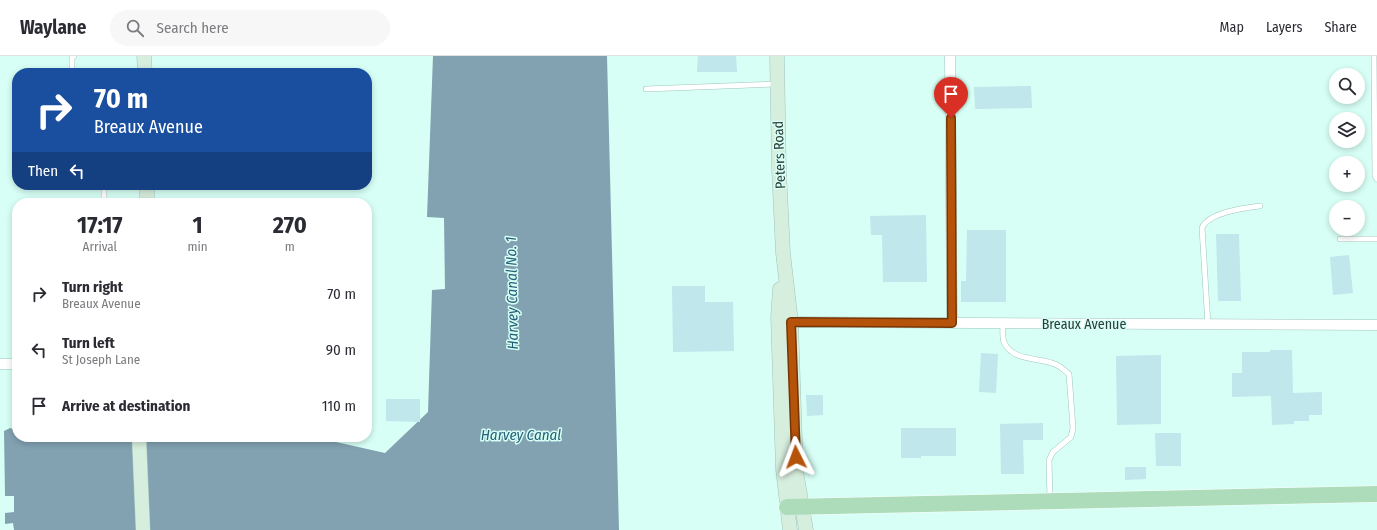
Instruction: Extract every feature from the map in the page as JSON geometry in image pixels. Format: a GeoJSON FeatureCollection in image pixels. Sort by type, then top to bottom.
{"type":"FeatureCollection","features":[{"type":"Feature","properties":{"kind":"main road"},"geometry":{"type":"LineString","coordinates":[[144,56],[145,68]]}},
{"type":"Feature","properties":{"kind":"main road","name":"Peters Road"},"geometry":{"type":"LineString","coordinates":[[777,56],[779,170],[783,253],[791,322],[796,471],[795,507],[790,530]]}},
{"type":"Feature","properties":{"kind":"main road","name":"Peters Road"},"geometry":{"type":"LineString","coordinates":[[783,253],[778,317],[783,469],[795,507],[806,530]]}},
{"type":"Feature","properties":{"kind":"main road"},"geometry":{"type":"LineString","coordinates":[[139,442],[143,530]]}},
{"type":"Feature","properties":{"kind":"main road"},"geometry":{"type":"LineString","coordinates":[[795,507],[1377,494]]}},
{"type":"Feature","properties":{"kind":"street"},"geometry":{"type":"LineString","coordinates":[[950,56],[952,323]]}},
{"type":"Feature","properties":{"kind":"street","name":"Breaux Avenue"},"geometry":{"type":"LineString","coordinates":[[791,322],[1377,325]]}},
{"type":"Feature","properties":{"kind":"street"},"geometry":{"type":"LineString","coordinates":[[0,364],[12,364]]}},
{"type":"Feature","properties":{"kind":"lane"},"geometry":{"type":"LineString","coordinates":[[72,68],[72,58],[74,56]]}},
{"type":"Feature","properties":{"kind":"lane"},"geometry":{"type":"LineString","coordinates":[[1374,56],[1375,176],[1377,179]]}},
{"type":"Feature","properties":{"kind":"lane"},"geometry":{"type":"LineString","coordinates":[[646,89],[778,84]]}},
{"type":"Feature","properties":{"kind":"lane"},"geometry":{"type":"LineString","coordinates":[[1208,325],[1204,272],[1203,225],[1210,219],[1237,208],[1260,206]]}},
{"type":"Feature","properties":{"kind":"lane"},"geometry":{"type":"LineString","coordinates":[[1340,239],[1377,239]]}},
{"type":"Feature","properties":{"kind":"lane"},"geometry":{"type":"LineString","coordinates":[[1003,324],[1004,340],[1009,350],[1019,356],[1038,359],[1058,365],[1069,374],[1073,428],[1071,438],[1056,449],[1049,460],[1050,501]]}},
{"type":"Feature","properties":{"kind":"water","name":"Harvey Canal"},"geometry":{"type":"Polygon","coordinates":[[[433,56],[607,56],[619,530],[14,530],[13,523],[5,524],[5,513],[14,512],[14,496],[5,496],[4,431],[10,428],[12,429],[12,442],[336,442],[385,453],[428,412],[432,290],[445,289],[444,218],[427,217],[433,56]]]}},
{"type":"Feature","properties":{"kind":"building"},"geometry":{"type":"Polygon","coordinates":[[[698,56],[736,56],[737,72],[697,72],[698,56]]]}},
{"type":"Feature","properties":{"kind":"building"},"geometry":{"type":"Polygon","coordinates":[[[1031,86],[1032,108],[975,109],[974,87],[1031,86]]]}},
{"type":"Feature","properties":{"kind":"building"},"geometry":{"type":"Polygon","coordinates":[[[926,215],[927,282],[883,282],[882,235],[871,235],[870,216],[926,215]]]}},
{"type":"Feature","properties":{"kind":"building"},"geometry":{"type":"Polygon","coordinates":[[[967,230],[1006,230],[1006,302],[961,302],[961,281],[966,281],[967,230]]]}},
{"type":"Feature","properties":{"kind":"building"},"geometry":{"type":"Polygon","coordinates":[[[1216,234],[1239,234],[1241,301],[1218,301],[1216,234]]]}},
{"type":"Feature","properties":{"kind":"building"},"geometry":{"type":"Polygon","coordinates":[[[1349,255],[1353,293],[1333,295],[1330,257],[1349,255]]]}},
{"type":"Feature","properties":{"kind":"building"},"geometry":{"type":"Polygon","coordinates":[[[672,286],[705,286],[705,302],[733,302],[734,351],[673,352],[672,286]]]}},
{"type":"Feature","properties":{"kind":"building"},"geometry":{"type":"Polygon","coordinates":[[[1270,350],[1292,350],[1293,393],[1322,392],[1322,415],[1309,415],[1309,421],[1294,421],[1294,424],[1272,425],[1271,396],[1232,397],[1232,373],[1242,373],[1242,352],[1270,352],[1270,350]]]}},
{"type":"Feature","properties":{"kind":"building"},"geometry":{"type":"Polygon","coordinates":[[[981,353],[998,354],[996,393],[979,392],[981,353]]]}},
{"type":"Feature","properties":{"kind":"building"},"geometry":{"type":"Polygon","coordinates":[[[1161,355],[1161,424],[1117,425],[1116,356],[1161,355]]]}},
{"type":"Feature","properties":{"kind":"building"},"geometry":{"type":"Polygon","coordinates":[[[806,395],[823,395],[823,415],[807,416],[806,395]]]}},
{"type":"Feature","properties":{"kind":"building"},"geometry":{"type":"Polygon","coordinates":[[[386,399],[420,399],[420,422],[386,421],[386,399]]]}},
{"type":"Feature","properties":{"kind":"building"},"geometry":{"type":"Polygon","coordinates":[[[1043,423],[1043,440],[1023,440],[1024,474],[1001,474],[1000,424],[1043,423]]]}},
{"type":"Feature","properties":{"kind":"building"},"geometry":{"type":"Polygon","coordinates":[[[901,428],[956,428],[956,456],[921,456],[921,458],[901,458],[901,428]]]}},
{"type":"Feature","properties":{"kind":"building"},"geometry":{"type":"Polygon","coordinates":[[[1155,433],[1181,433],[1181,466],[1156,466],[1155,433]]]}},
{"type":"Feature","properties":{"kind":"building"},"geometry":{"type":"Polygon","coordinates":[[[1125,467],[1146,467],[1146,479],[1125,480],[1125,467]]]}},
{"type":"Feature","properties":{"kind":"route"},"geometry":{"type":"LineString","coordinates":[[796,457],[791,322],[952,323],[951,118]]}},
{"type":"Feature","properties":{"kind":"water label","name":"Harvey Canal No. 1"},"geometry":{"type":"Point","coordinates":[512,293]}}]}
